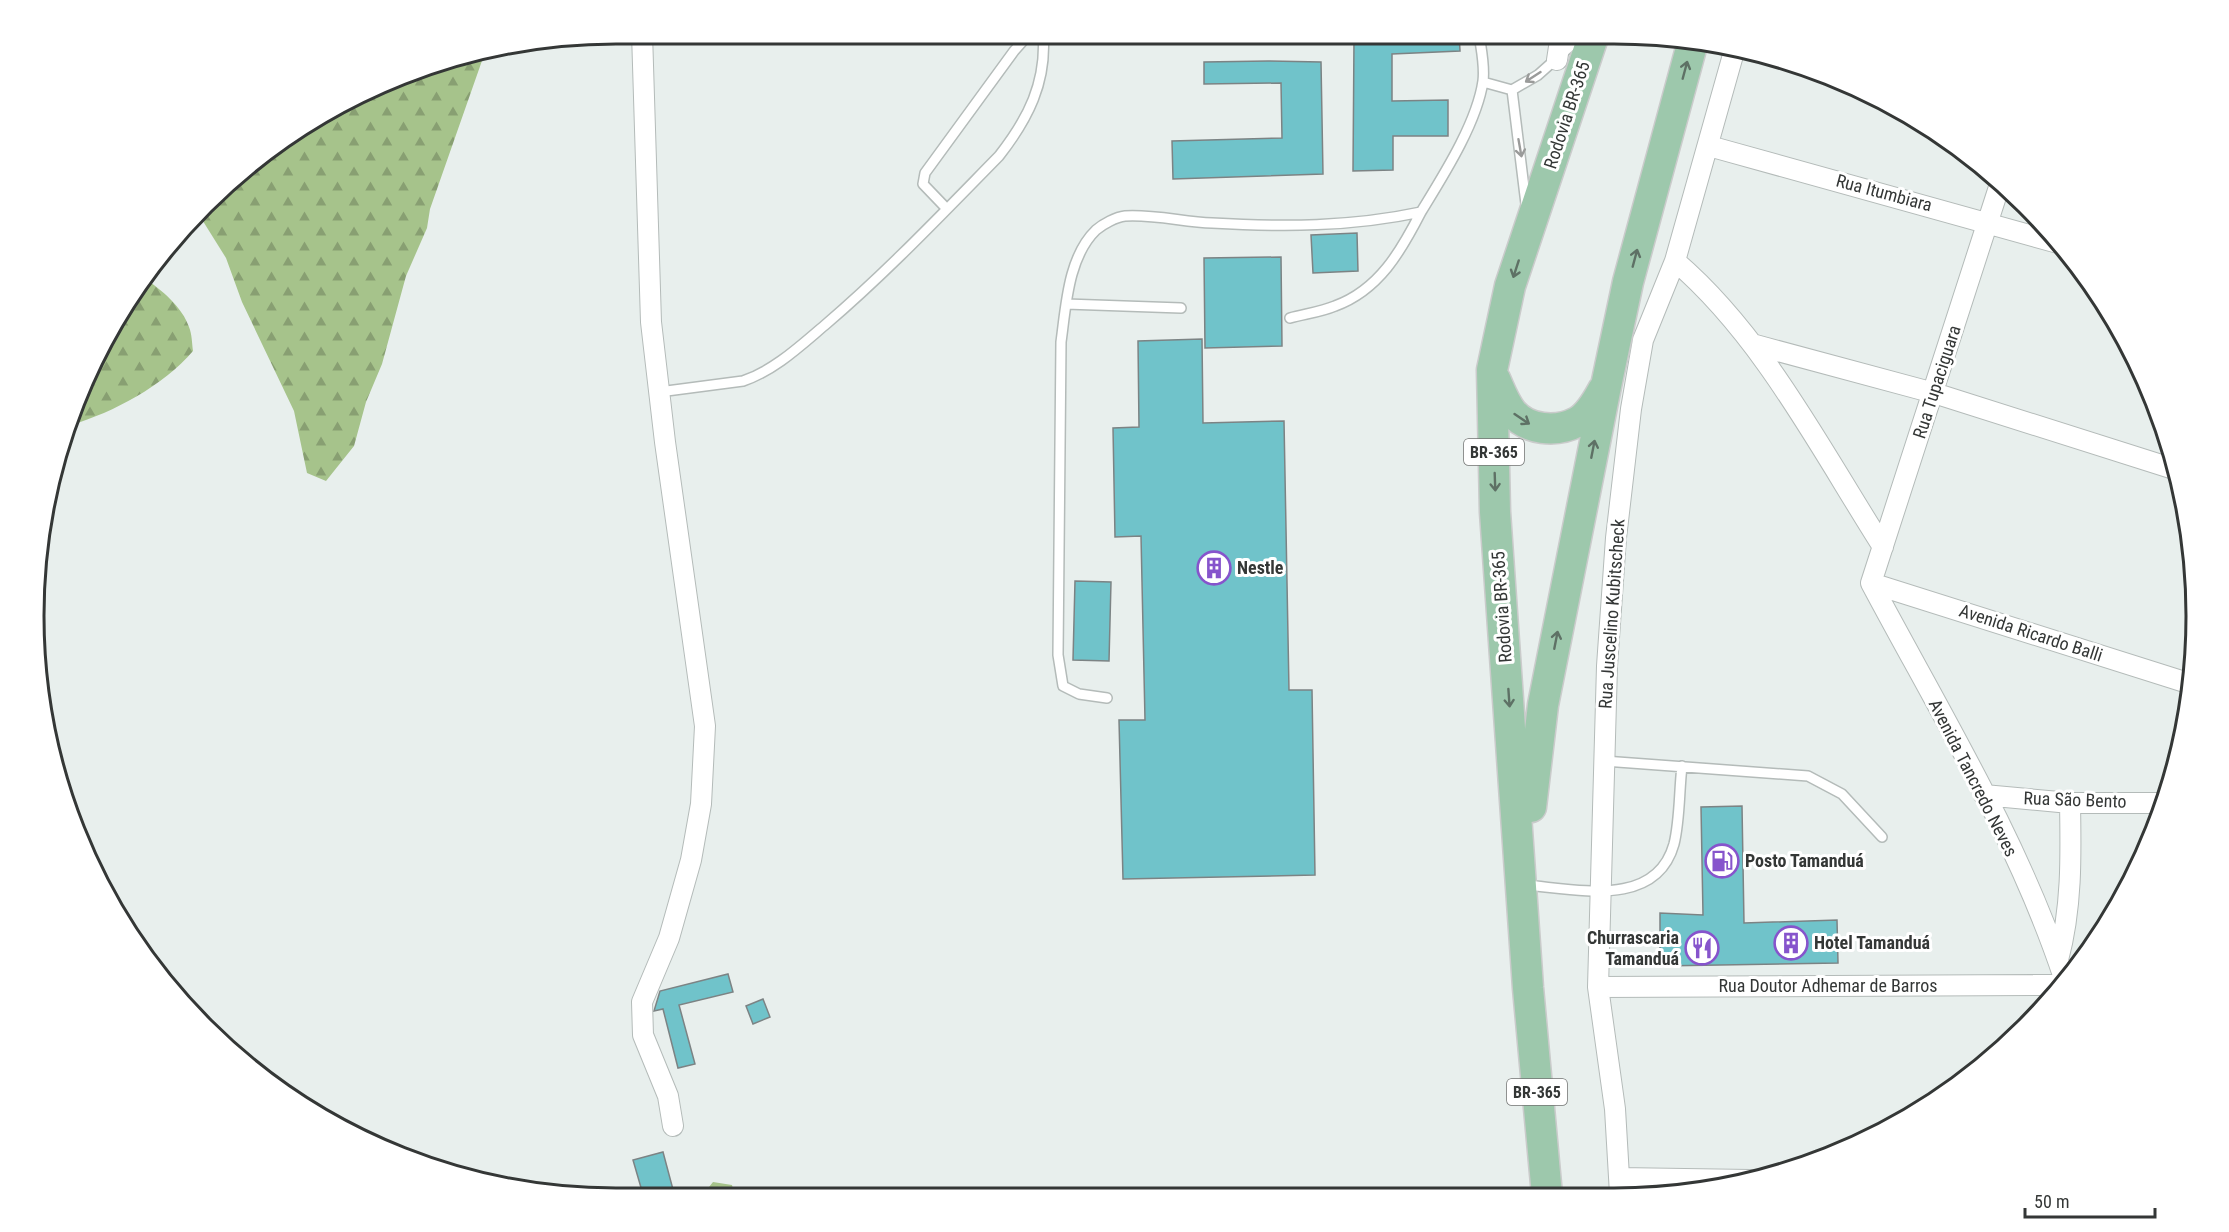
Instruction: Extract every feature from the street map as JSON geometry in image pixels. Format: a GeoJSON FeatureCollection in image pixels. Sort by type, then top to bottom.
{"type":"FeatureCollection","features":[{"type":"Feature","properties":{"kind":"main road","name":"Rodovia BR-365"},"geometry":{"type":"LineString","coordinates":[[1545,1188],[1528,988],[1523,885],[1495,512],[1492,370],[1510,286],[1591,44]]}},
{"type":"Feature","properties":{"kind":"main road","name":"BR-365"},"geometry":{"type":"LineString","coordinates":[[1523,885],[1543,705],[1606,386],[1628,282],[1691,49]]}},
{"type":"Feature","properties":{"kind":"main road","name":"BR-365"},"geometry":{"type":"LineString","coordinates":[[1492,370],[1513,413],[1525,423],[1541,428],[1556,429],[1577,422],[1596,403],[1606,386]]}},
{"type":"Feature","properties":{"kind":"street"},"geometry":{"type":"LineString","coordinates":[[642,44],[651,322],[705,726],[701,804],[691,860],[669,938],[642,1002],[644,1035],[668,1096],[673,1126]]}},
{"type":"Feature","properties":{"kind":"street"},"geometry":{"type":"LineString","coordinates":[[1557,60],[1560,44]]}},
{"type":"Feature","properties":{"kind":"street","name":"Rua Juscelino Kubitscheck"},"geometry":{"type":"LineString","coordinates":[[1619,1186],[1615,1109],[1598,987],[1607,666],[1615,550],[1631,409],[1643,340],[1675,261],[1709,146],[1732,57]]}},
{"type":"Feature","properties":{"kind":"street","name":"Rua Itumbiara"},"geometry":{"type":"LineString","coordinates":[[1709,146],[1989,221],[2042,238]]}},
{"type":"Feature","properties":{"kind":"street","name":"Rua Tupaciguara"},"geometry":{"type":"LineString","coordinates":[[1871,583],[1997,193]]}},
{"type":"Feature","properties":{"kind":"street"},"geometry":{"type":"LineString","coordinates":[[1675,261],[1719,302],[1752,344],[1883,547]]}},
{"type":"Feature","properties":{"kind":"street"},"geometry":{"type":"LineString","coordinates":[[1752,344],[1934,393],[2165,466]]}},
{"type":"Feature","properties":{"kind":"street","name":"Avenida Ricardo Balli"},"geometry":{"type":"LineString","coordinates":[[1871,583],[2182,681]]}},
{"type":"Feature","properties":{"kind":"street","name":"Avenida Tancredo Neves"},"geometry":{"type":"LineString","coordinates":[[1871,583],[1984,795],[2032,897],[2061,969]]}},
{"type":"Feature","properties":{"kind":"street","name":"Rua São Bento"},"geometry":{"type":"LineString","coordinates":[[1984,795],[2070,803],[2154,803]]}},
{"type":"Feature","properties":{"kind":"street"},"geometry":{"type":"LineString","coordinates":[[2061,969],[2070,894],[2070,803]]}},
{"type":"Feature","properties":{"kind":"street","name":"Rua Doutor Adhemar de Barros"},"geometry":{"type":"LineString","coordinates":[[1598,987],[2050,985]]}},
{"type":"Feature","properties":{"kind":"street"},"geometry":{"type":"LineString","coordinates":[[1619,1186],[1696,1182]]}},
{"type":"Feature","properties":{"kind":"lane"},"geometry":{"type":"LineString","coordinates":[[947,209],[926,189],[923,184],[925,173],[1020,44]]}},
{"type":"Feature","properties":{"kind":"lane"},"geometry":{"type":"LineString","coordinates":[[659,392],[743,381],[771,368],[859,296],[999,156],[1025,121],[1040,86],[1044,65],[1043,44]]}},
{"type":"Feature","properties":{"kind":"lane"},"geometry":{"type":"LineString","coordinates":[[1290,318],[1335,306],[1361,293],[1384,273],[1401,251],[1452,160],[1483,82],[1480,44]]}},
{"type":"Feature","properties":{"kind":"lane"},"geometry":{"type":"LineString","coordinates":[[1483,82],[1512,90],[1557,60],[1574,44]]}},
{"type":"Feature","properties":{"kind":"lane"},"geometry":{"type":"LineString","coordinates":[[1512,90],[1523,161],[1528,231]]}},
{"type":"Feature","properties":{"kind":"lane"},"geometry":{"type":"LineString","coordinates":[[1107,698],[1068,690],[1060,676],[1061,342],[1066,304],[1083,247],[1096,231],[1124,216],[1211,223],[1323,226],[1381,221],[1421,213]]}},
{"type":"Feature","properties":{"kind":"lane"},"geometry":{"type":"LineString","coordinates":[[1066,304],[1181,308]]}},
{"type":"Feature","properties":{"kind":"lane"},"geometry":{"type":"LineString","coordinates":[[1604,761],[1808,776],[1842,794],[1882,837]]}},
{"type":"Feature","properties":{"kind":"lane"},"geometry":{"type":"LineString","coordinates":[[1523,885],[1601,891],[1637,887],[1652,879],[1668,860],[1674,842],[1682,766]]}},
{"type":"Feature","properties":{"kind":"green space"},"geometry":{"type":"Polygon","coordinates":[[[482,60],[430,209],[427,228],[406,276],[382,364],[366,402],[354,446],[326,481],[307,473],[294,411],[242,302],[226,258],[203,220],[267,162],[330,120],[363,103],[432,74],[482,60]]]}},
{"type":"Feature","properties":{"kind":"green space"},"geometry":{"type":"Polygon","coordinates":[[[151,283],[164,293],[182,313],[190,330],[193,351],[181,364],[153,386],[121,405],[77,423],[87,397],[120,330],[151,283]]]}},
{"type":"Feature","properties":{"kind":"green space"},"geometry":{"type":"Polygon","coordinates":[[[713,1182],[732,1185],[733,1188],[708,1188],[713,1182]]]}},
{"type":"Feature","properties":{"kind":"building"},"geometry":{"type":"Polygon","coordinates":[[[1354,44],[1460,44],[1460,51],[1392,54],[1392,101],[1448,100],[1448,136],[1393,136],[1393,170],[1353,171],[1354,44]]]}},
{"type":"Feature","properties":{"kind":"building"},"geometry":{"type":"Polygon","coordinates":[[[1204,62],[1321,62],[1323,174],[1173,179],[1172,141],[1282,138],[1281,83],[1204,84],[1204,62]]]}},
{"type":"Feature","properties":{"kind":"building"},"geometry":{"type":"Polygon","coordinates":[[[1357,233],[1358,271],[1313,273],[1311,235],[1357,233]]]}},
{"type":"Feature","properties":{"kind":"building"},"geometry":{"type":"Polygon","coordinates":[[[1281,257],[1282,346],[1205,348],[1204,258],[1281,257]]]}},
{"type":"Feature","properties":{"kind":"building","name":"Nestle"},"geometry":{"type":"Polygon","coordinates":[[[1202,339],[1203,423],[1284,421],[1289,690],[1312,690],[1315,875],[1123,879],[1119,720],[1145,720],[1141,536],[1115,537],[1113,428],[1139,427],[1138,341],[1202,339]]]}},
{"type":"Feature","properties":{"kind":"building"},"geometry":{"type":"Polygon","coordinates":[[[1075,581],[1111,582],[1109,661],[1073,660],[1075,581]]]}},
{"type":"Feature","properties":{"kind":"building"},"geometry":{"type":"Polygon","coordinates":[[[1742,806],[1744,923],[1837,920],[1838,963],[1660,966],[1660,913],[1703,915],[1701,807],[1742,806]]]}},
{"type":"Feature","properties":{"kind":"building"},"geometry":{"type":"Polygon","coordinates":[[[728,974],[733,992],[679,1005],[695,1064],[678,1068],[663,1009],[654,1011],[660,991],[728,974]]]}},
{"type":"Feature","properties":{"kind":"building"},"geometry":{"type":"Polygon","coordinates":[[[763,999],[770,1017],[753,1024],[746,1006],[763,999]]]}},
{"type":"Feature","properties":{"kind":"building"},"geometry":{"type":"Polygon","coordinates":[[[663,1152],[673,1188],[641,1188],[633,1160],[663,1152]]]}},
{"type":"Feature","properties":{"kind":"place","name":"Nestle"},"geometry":{"type":"Point","coordinates":[1214,568]}},
{"type":"Feature","properties":{"kind":"place","name":"Posto Tamanduá"},"geometry":{"type":"Point","coordinates":[1722,861]}},
{"type":"Feature","properties":{"kind":"place","name":"Hotel Tamanduá"},"geometry":{"type":"Point","coordinates":[1791,943]}},
{"type":"Feature","properties":{"kind":"place","name":"Churrascaria Tamanduá"},"geometry":{"type":"Point","coordinates":[1702,948]}}]}
